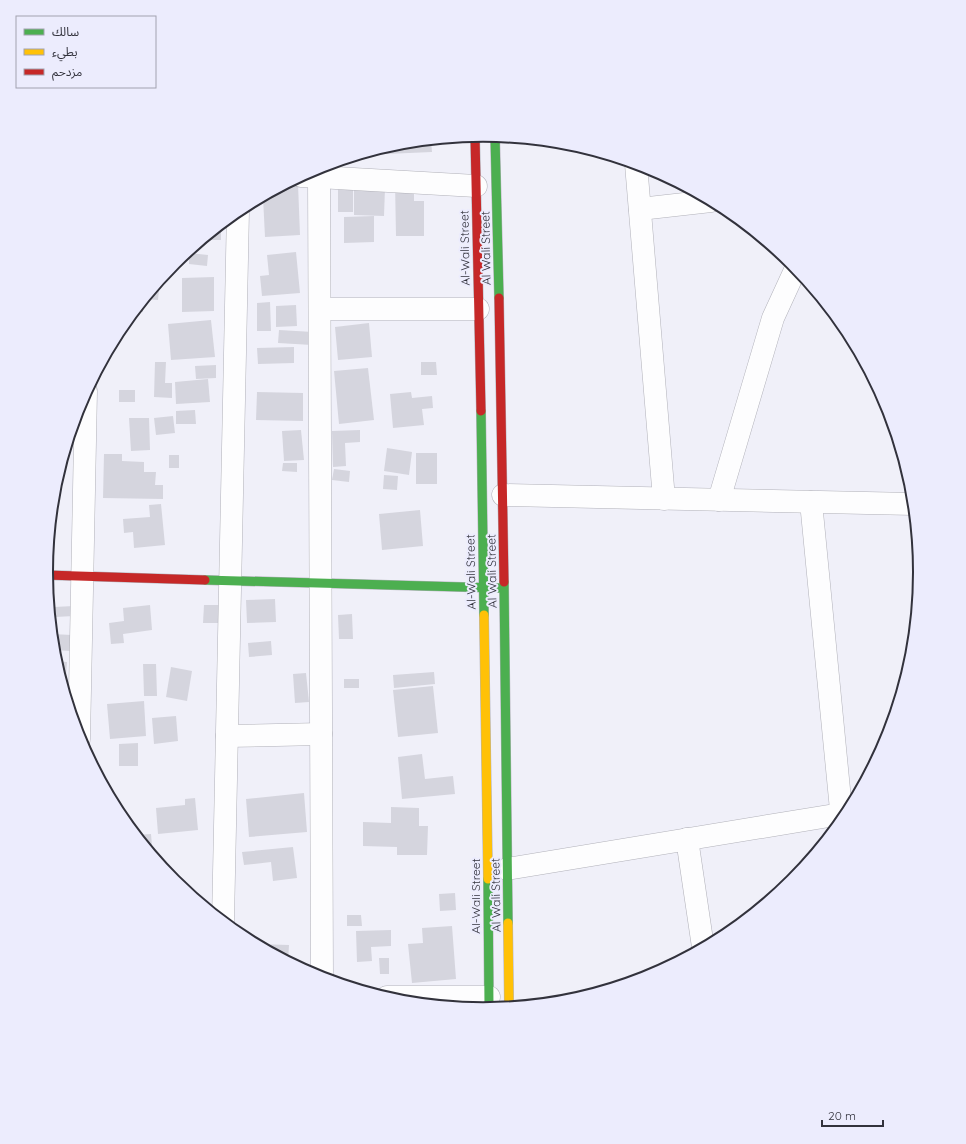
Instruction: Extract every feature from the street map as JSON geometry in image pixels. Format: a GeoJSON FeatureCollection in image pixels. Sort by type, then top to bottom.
{"type":"FeatureCollection","features":[{"type":"Feature","properties":{"kind":"street","name":"Al-Wali Street"},"geometry":{"type":"LineString","coordinates":[[475,142],[489,1002]]}},
{"type":"Feature","properties":{"kind":"street","name":"Al Wali Street"},"geometry":{"type":"LineString","coordinates":[[495,142],[503,495],[509,1001]]}},
{"type":"Feature","properties":{"kind":"street"},"geometry":{"type":"LineString","coordinates":[[637,171],[664,499]]}},
{"type":"Feature","properties":{"kind":"street"},"geometry":{"type":"LineString","coordinates":[[315,176],[476,186]]}},
{"type":"Feature","properties":{"kind":"street"},"geometry":{"type":"LineString","coordinates":[[310,178],[320,309],[322,970]]}},
{"type":"Feature","properties":{"kind":"street"},"geometry":{"type":"LineString","coordinates":[[640,209],[702,202]]}},
{"type":"Feature","properties":{"kind":"street"},"geometry":{"type":"LineString","coordinates":[[223,915],[238,219]]}},
{"type":"Feature","properties":{"kind":"street"},"geometry":{"type":"LineString","coordinates":[[719,500],[773,318],[793,274]]}},
{"type":"Feature","properties":{"kind":"street"},"geometry":{"type":"LineString","coordinates":[[320,309],[478,309]]}},
{"type":"Feature","properties":{"kind":"street"},"geometry":{"type":"LineString","coordinates":[[79,719],[86,408]]}},
{"type":"Feature","properties":{"kind":"street"},"geometry":{"type":"LineString","coordinates":[[503,495],[907,504]]}},
{"type":"Feature","properties":{"kind":"street"},"geometry":{"type":"LineString","coordinates":[[811,502],[841,810]]}},
{"type":"Feature","properties":{"kind":"street"},"geometry":{"type":"LineString","coordinates":[[53,575],[504,588]]}},
{"type":"Feature","properties":{"kind":"street"},"geometry":{"type":"LineString","coordinates":[[227,736],[321,734]]}},
{"type":"Feature","properties":{"kind":"street"},"geometry":{"type":"LineString","coordinates":[[507,869],[687,839],[836,818]]}},
{"type":"Feature","properties":{"kind":"street"},"geometry":{"type":"LineString","coordinates":[[687,839],[702,942]]}},
{"type":"Feature","properties":{"kind":"street"},"geometry":{"type":"LineString","coordinates":[[444,1000],[486,1002]]}},
{"type":"Feature","properties":{"kind":"building"},"geometry":{"type":"Polygon","coordinates":[[[431,146],[432,152],[386,154],[399,150],[431,146]]]}},
{"type":"Feature","properties":{"kind":"building"},"geometry":{"type":"Polygon","coordinates":[[[338,181],[353,181],[353,212],[338,212],[338,181]]]}},
{"type":"Feature","properties":{"kind":"building"},"geometry":{"type":"Polygon","coordinates":[[[395,182],[414,182],[414,201],[424,201],[424,236],[396,236],[395,182]]]}},
{"type":"Feature","properties":{"kind":"building"},"geometry":{"type":"Polygon","coordinates":[[[297,184],[300,235],[265,237],[263,203],[297,184]]]}},
{"type":"Feature","properties":{"kind":"building"},"geometry":{"type":"Polygon","coordinates":[[[354,187],[385,188],[384,216],[354,215],[354,187]]]}},
{"type":"Feature","properties":{"kind":"building"},"geometry":{"type":"Polygon","coordinates":[[[374,216],[374,242],[344,243],[344,217],[374,216]]]}},
{"type":"Feature","properties":{"kind":"building"},"geometry":{"type":"Polygon","coordinates":[[[221,231],[221,240],[210,240],[221,231]]]}},
{"type":"Feature","properties":{"kind":"building"},"geometry":{"type":"Polygon","coordinates":[[[296,252],[300,293],[262,296],[260,276],[269,275],[267,255],[296,252]]]}},
{"type":"Feature","properties":{"kind":"building"},"geometry":{"type":"Polygon","coordinates":[[[194,254],[208,255],[207,266],[189,264],[189,258],[194,254]]]}},
{"type":"Feature","properties":{"kind":"building"},"geometry":{"type":"Polygon","coordinates":[[[214,277],[214,311],[182,312],[182,278],[214,277]]]}},
{"type":"Feature","properties":{"kind":"building"},"geometry":{"type":"Polygon","coordinates":[[[159,289],[158,300],[151,299],[159,289]]]}},
{"type":"Feature","properties":{"kind":"building"},"geometry":{"type":"Polygon","coordinates":[[[270,302],[271,331],[257,331],[257,303],[270,302]]]}},
{"type":"Feature","properties":{"kind":"building"},"geometry":{"type":"Polygon","coordinates":[[[296,305],[297,326],[276,327],[276,306],[296,305]]]}},
{"type":"Feature","properties":{"kind":"building"},"geometry":{"type":"Polygon","coordinates":[[[211,320],[215,357],[171,360],[168,324],[211,320]]]}},
{"type":"Feature","properties":{"kind":"building"},"geometry":{"type":"Polygon","coordinates":[[[369,323],[372,357],[338,360],[335,327],[369,323]]]}},
{"type":"Feature","properties":{"kind":"building"},"geometry":{"type":"Polygon","coordinates":[[[279,330],[313,332],[312,345],[278,343],[279,330]]]}},
{"type":"Feature","properties":{"kind":"building"},"geometry":{"type":"Polygon","coordinates":[[[294,347],[294,363],[258,364],[257,348],[294,347]]]}},
{"type":"Feature","properties":{"kind":"building"},"geometry":{"type":"Polygon","coordinates":[[[155,362],[166,362],[165,383],[172,383],[172,398],[154,397],[155,362]]]}},
{"type":"Feature","properties":{"kind":"building"},"geometry":{"type":"Polygon","coordinates":[[[421,362],[436,362],[437,375],[421,375],[421,362]]]}},
{"type":"Feature","properties":{"kind":"building"},"geometry":{"type":"Polygon","coordinates":[[[216,365],[216,378],[196,379],[195,366],[216,365]]]}},
{"type":"Feature","properties":{"kind":"building"},"geometry":{"type":"Polygon","coordinates":[[[368,368],[374,420],[339,424],[334,371],[368,368]]]}},
{"type":"Feature","properties":{"kind":"building"},"geometry":{"type":"Polygon","coordinates":[[[208,379],[210,402],[176,404],[175,382],[208,379]]]}},
{"type":"Feature","properties":{"kind":"building"},"geometry":{"type":"Polygon","coordinates":[[[119,390],[135,390],[135,402],[119,402],[119,390]]]}},
{"type":"Feature","properties":{"kind":"building"},"geometry":{"type":"Polygon","coordinates":[[[257,392],[303,393],[303,421],[256,420],[257,392]]]}},
{"type":"Feature","properties":{"kind":"building"},"geometry":{"type":"Polygon","coordinates":[[[411,392],[412,398],[432,396],[433,408],[422,409],[424,425],[393,428],[390,394],[411,392]]]}},
{"type":"Feature","properties":{"kind":"building"},"geometry":{"type":"Polygon","coordinates":[[[195,410],[196,424],[176,424],[176,411],[195,410]]]}},
{"type":"Feature","properties":{"kind":"building"},"geometry":{"type":"Polygon","coordinates":[[[173,416],[175,433],[156,435],[154,418],[173,416]]]}},
{"type":"Feature","properties":{"kind":"building"},"geometry":{"type":"Polygon","coordinates":[[[129,418],[149,418],[150,450],[131,451],[129,418]]]}},
{"type":"Feature","properties":{"kind":"building"},"geometry":{"type":"Polygon","coordinates":[[[301,430],[304,460],[284,461],[282,431],[301,430]]]}},
{"type":"Feature","properties":{"kind":"building"},"geometry":{"type":"Polygon","coordinates":[[[360,430],[360,442],[345,443],[346,466],[333,467],[332,431],[360,430]]]}},
{"type":"Feature","properties":{"kind":"building"},"geometry":{"type":"Polygon","coordinates":[[[387,448],[412,452],[409,475],[384,471],[387,448]]]}},
{"type":"Feature","properties":{"kind":"building"},"geometry":{"type":"Polygon","coordinates":[[[416,453],[437,453],[437,484],[416,484],[416,453]]]}},
{"type":"Feature","properties":{"kind":"building"},"geometry":{"type":"Polygon","coordinates":[[[104,454],[122,454],[122,461],[144,462],[144,472],[156,472],[155,485],[163,485],[163,499],[103,498],[104,454]]]}},
{"type":"Feature","properties":{"kind":"building"},"geometry":{"type":"Polygon","coordinates":[[[169,455],[179,455],[179,468],[169,468],[169,455]]]}},
{"type":"Feature","properties":{"kind":"building"},"geometry":{"type":"Polygon","coordinates":[[[283,463],[297,463],[297,472],[282,471],[283,463]]]}},
{"type":"Feature","properties":{"kind":"building"},"geometry":{"type":"Polygon","coordinates":[[[334,469],[350,471],[349,482],[332,480],[334,469]]]}},
{"type":"Feature","properties":{"kind":"building"},"geometry":{"type":"Polygon","coordinates":[[[384,475],[398,476],[397,490],[383,489],[384,475]]]}},
{"type":"Feature","properties":{"kind":"building"},"geometry":{"type":"Polygon","coordinates":[[[161,504],[165,545],[134,548],[133,532],[124,533],[123,519],[150,517],[149,505],[161,504]]]}},
{"type":"Feature","properties":{"kind":"building"},"geometry":{"type":"Polygon","coordinates":[[[420,510],[423,546],[382,550],[379,514],[420,510]]]}},
{"type":"Feature","properties":{"kind":"building"},"geometry":{"type":"Polygon","coordinates":[[[275,599],[276,622],[247,623],[246,600],[275,599]]]}},
{"type":"Feature","properties":{"kind":"building"},"geometry":{"type":"Polygon","coordinates":[[[150,605],[152,630],[123,634],[124,643],[111,644],[109,623],[124,621],[123,608],[150,605]]]}},
{"type":"Feature","properties":{"kind":"building"},"geometry":{"type":"Polygon","coordinates":[[[204,605],[219,605],[219,623],[203,623],[204,605]]]}},
{"type":"Feature","properties":{"kind":"building"},"geometry":{"type":"Polygon","coordinates":[[[74,606],[74,616],[56,617],[55,607],[74,606]]]}},
{"type":"Feature","properties":{"kind":"building"},"geometry":{"type":"Polygon","coordinates":[[[352,614],[353,639],[339,639],[338,615],[352,614]]]}},
{"type":"Feature","properties":{"kind":"building"},"geometry":{"type":"Polygon","coordinates":[[[58,634],[72,635],[71,651],[60,650],[58,634]]]}},
{"type":"Feature","properties":{"kind":"building"},"geometry":{"type":"Polygon","coordinates":[[[271,641],[272,655],[249,657],[248,643],[271,641]]]}},
{"type":"Feature","properties":{"kind":"building"},"geometry":{"type":"Polygon","coordinates":[[[62,662],[67,662],[66,676],[62,662]]]}},
{"type":"Feature","properties":{"kind":"building"},"geometry":{"type":"Polygon","coordinates":[[[143,664],[156,664],[157,696],[144,696],[143,664]]]}},
{"type":"Feature","properties":{"kind":"building"},"geometry":{"type":"Polygon","coordinates":[[[171,667],[192,671],[187,701],[166,697],[171,667]]]}},
{"type":"Feature","properties":{"kind":"building"},"geometry":{"type":"Polygon","coordinates":[[[434,672],[435,684],[394,688],[393,675],[434,672]]]}},
{"type":"Feature","properties":{"kind":"building"},"geometry":{"type":"Polygon","coordinates":[[[306,673],[309,702],[295,703],[293,674],[306,673]]]}},
{"type":"Feature","properties":{"kind":"building"},"geometry":{"type":"Polygon","coordinates":[[[344,679],[359,679],[359,688],[344,688],[344,679]]]}},
{"type":"Feature","properties":{"kind":"building"},"geometry":{"type":"Polygon","coordinates":[[[433,686],[438,733],[398,737],[393,690],[433,686]]]}},
{"type":"Feature","properties":{"kind":"building"},"geometry":{"type":"Polygon","coordinates":[[[144,701],[146,736],[110,739],[107,704],[144,701]]]}},
{"type":"Feature","properties":{"kind":"building"},"geometry":{"type":"Polygon","coordinates":[[[176,716],[178,741],[154,744],[152,718],[176,716]]]}},
{"type":"Feature","properties":{"kind":"building"},"geometry":{"type":"Polygon","coordinates":[[[138,743],[138,766],[119,766],[119,744],[138,743]]]}},
{"type":"Feature","properties":{"kind":"building"},"geometry":{"type":"Polygon","coordinates":[[[422,754],[425,779],[453,776],[455,794],[402,799],[398,757],[422,754]]]}},
{"type":"Feature","properties":{"kind":"building"},"geometry":{"type":"Polygon","coordinates":[[[304,793],[307,832],[249,837],[246,799],[304,793]]]}},
{"type":"Feature","properties":{"kind":"building"},"geometry":{"type":"Polygon","coordinates":[[[195,798],[198,830],[158,834],[156,808],[185,805],[185,799],[195,798]]]}},
{"type":"Feature","properties":{"kind":"building"},"geometry":{"type":"Polygon","coordinates":[[[391,807],[419,808],[419,826],[428,826],[427,855],[397,855],[397,847],[363,846],[363,822],[391,823],[391,807]]]}},
{"type":"Feature","properties":{"kind":"building"},"geometry":{"type":"Polygon","coordinates":[[[151,834],[152,846],[152,846],[142,835],[151,834]]]}},
{"type":"Feature","properties":{"kind":"building"},"geometry":{"type":"Polygon","coordinates":[[[293,847],[297,878],[273,881],[271,862],[244,865],[242,852],[293,847]]]}},
{"type":"Feature","properties":{"kind":"building"},"geometry":{"type":"Polygon","coordinates":[[[455,893],[456,910],[440,911],[439,894],[455,893]]]}},
{"type":"Feature","properties":{"kind":"building"},"geometry":{"type":"Polygon","coordinates":[[[347,915],[361,915],[362,926],[347,926],[347,915]]]}},
{"type":"Feature","properties":{"kind":"building"},"geometry":{"type":"Polygon","coordinates":[[[452,926],[456,979],[412,983],[408,944],[423,943],[422,928],[452,926]]]}},
{"type":"Feature","properties":{"kind":"building"},"geometry":{"type":"Polygon","coordinates":[[[391,930],[391,946],[371,947],[372,961],[357,962],[356,931],[391,930]]]}},
{"type":"Feature","properties":{"kind":"building"},"geometry":{"type":"Polygon","coordinates":[[[269,944],[289,945],[288,955],[269,944]]]}},
{"type":"Feature","properties":{"kind":"building"},"geometry":{"type":"Polygon","coordinates":[[[379,958],[389,958],[389,974],[380,974],[379,958]]]}},
{"type":"Feature","properties":{"kind":"traffic: fast"},"geometry":{"type":"LineString","coordinates":[[495,142],[499,298]]}},
{"type":"Feature","properties":{"kind":"traffic: fast"},"geometry":{"type":"LineString","coordinates":[[481,411],[484,615]]}},
{"type":"Feature","properties":{"kind":"traffic: fast"},"geometry":{"type":"LineString","coordinates":[[205,580],[499,588]]}},
{"type":"Feature","properties":{"kind":"traffic: fast"},"geometry":{"type":"LineString","coordinates":[[504,582],[508,923]]}},
{"type":"Feature","properties":{"kind":"traffic: fast"},"geometry":{"type":"LineString","coordinates":[[488,879],[489,1002]]}},
{"type":"Feature","properties":{"kind":"traffic: slow"},"geometry":{"type":"LineString","coordinates":[[484,615],[488,879]]}},
{"type":"Feature","properties":{"kind":"traffic: slow"},"geometry":{"type":"LineString","coordinates":[[508,923],[509,1001]]}},
{"type":"Feature","properties":{"kind":"traffic: jam"},"geometry":{"type":"LineString","coordinates":[[475,142],[481,411]]}},
{"type":"Feature","properties":{"kind":"traffic: jam"},"geometry":{"type":"LineString","coordinates":[[499,298],[504,582]]}},
{"type":"Feature","properties":{"kind":"traffic: jam"},"geometry":{"type":"LineString","coordinates":[[53,575],[205,580]]}}]}
